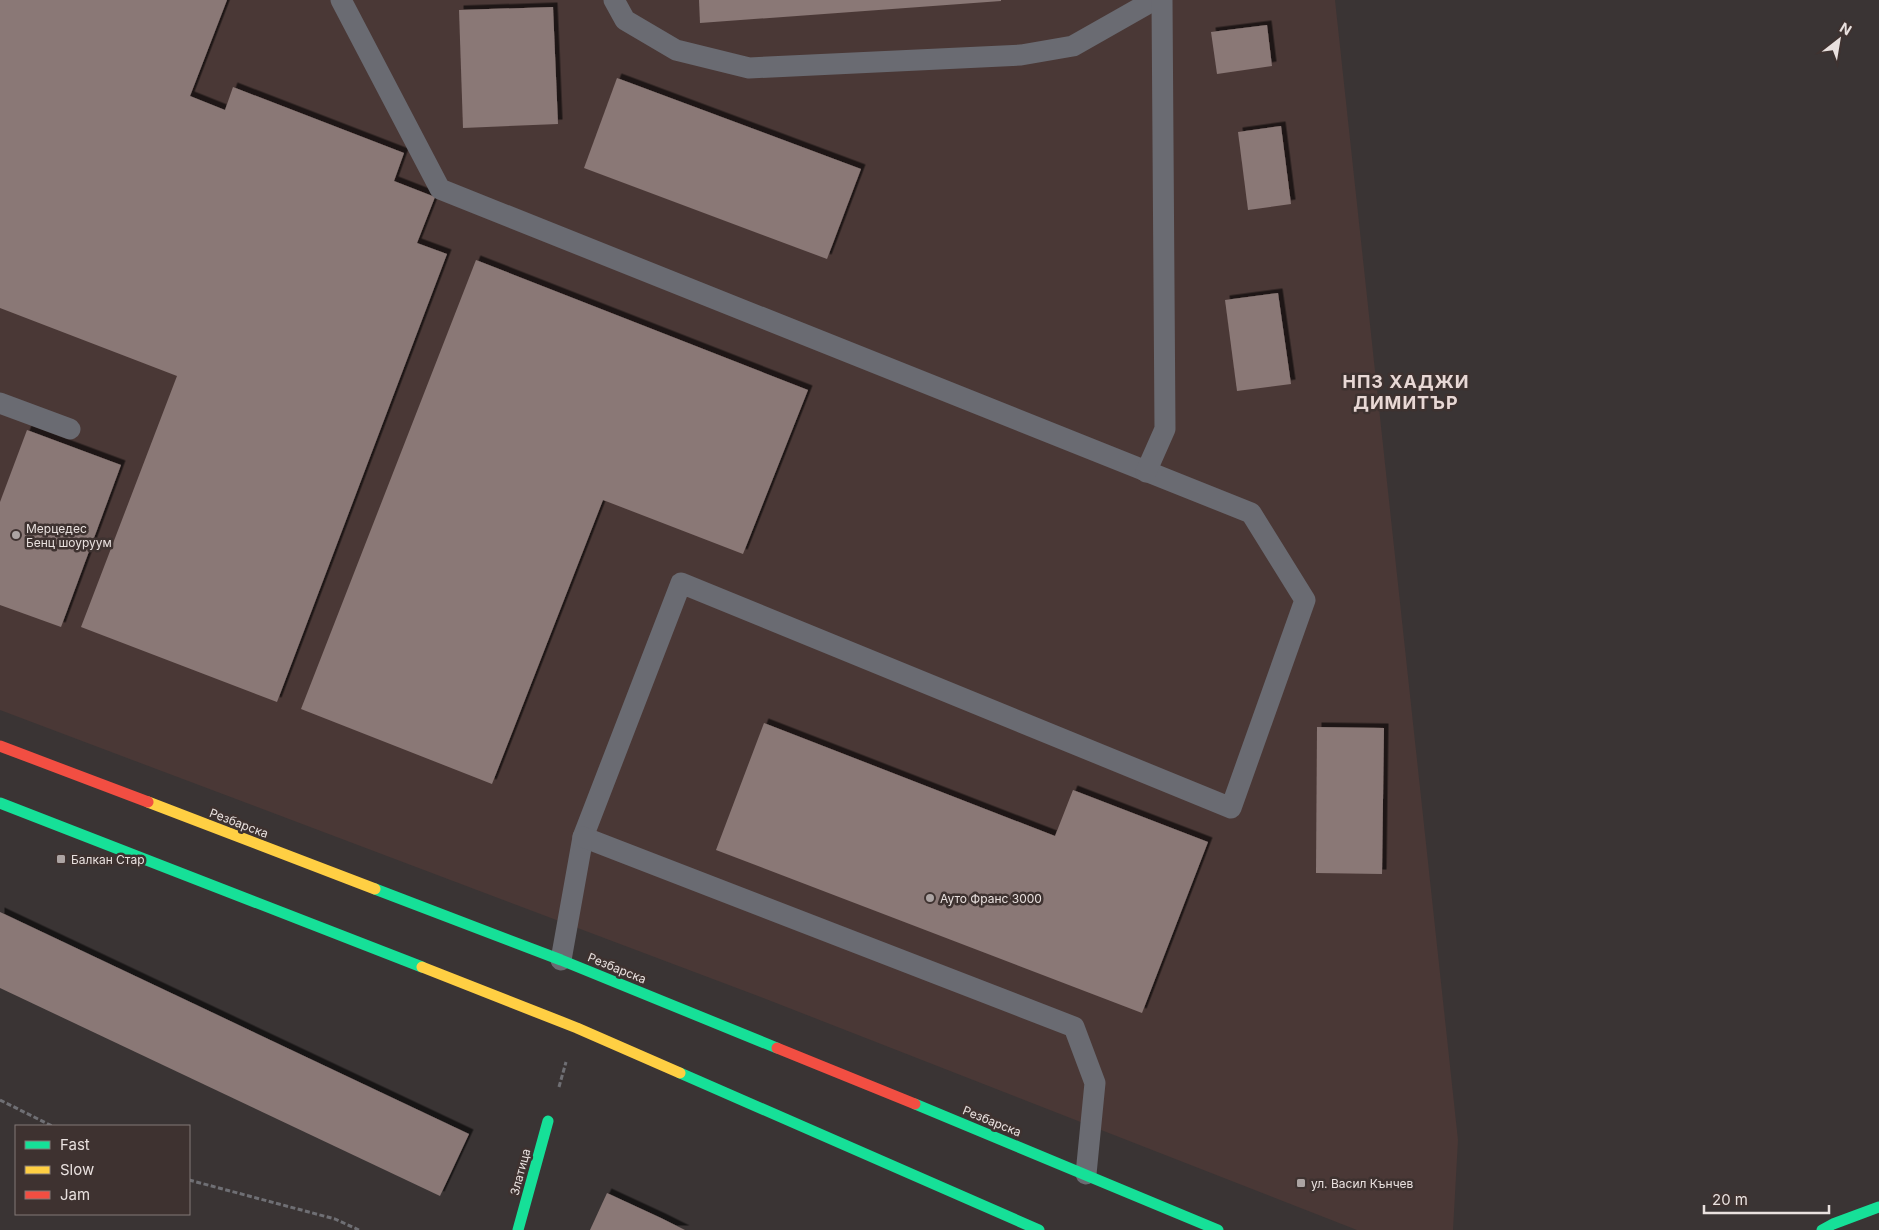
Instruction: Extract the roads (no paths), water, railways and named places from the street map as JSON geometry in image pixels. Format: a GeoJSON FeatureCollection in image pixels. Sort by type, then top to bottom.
{"type":"FeatureCollection","features":[{"type":"Feature","properties":{"kind":"street","name":"Резбарска"},"geometry":{"type":"LineString","coordinates":[[0,746],[561,960],[1086,1174],[1218,1230]]}},
{"type":"Feature","properties":{"kind":"street"},"geometry":{"type":"LineString","coordinates":[[0,803],[577,1028],[1039,1230]]}},
{"type":"Feature","properties":{"kind":"street","name":"Златица"},"geometry":{"type":"LineString","coordinates":[[518,1230],[548,1121]]}},
{"type":"Feature","properties":{"kind":"street"},"geometry":{"type":"LineString","coordinates":[[1822,1230],[1879,1207]]}},
{"type":"Feature","properties":{"kind":"lane"},"geometry":{"type":"LineString","coordinates":[[342,0],[440,189],[1251,513],[1305,600],[1231,808],[681,583],[583,837],[561,960]]}},
{"type":"Feature","properties":{"kind":"lane"},"geometry":{"type":"LineString","coordinates":[[614,0],[625,20],[676,50],[748,68],[1021,54],[1073,46],[1154,0]]}},
{"type":"Feature","properties":{"kind":"lane"},"geometry":{"type":"LineString","coordinates":[[1146,472],[1165,428],[1162,0]]}},
{"type":"Feature","properties":{"kind":"lane"},"geometry":{"type":"LineString","coordinates":[[0,403],[70,429]]}},
{"type":"Feature","properties":{"kind":"lane"},"geometry":{"type":"LineString","coordinates":[[583,837],[1074,1027],[1095,1083],[1086,1174]]}},
{"type":"Feature","properties":{"kind":"place","name":"Мерцедес Бенц шоуруум"},"geometry":{"type":"Point","coordinates":[16,535]}},
{"type":"Feature","properties":{"kind":"place","name":"Балкан Стар"},"geometry":{"type":"Point","coordinates":[61,859]}},
{"type":"Feature","properties":{"kind":"place","name":"Ауто Франс 3000"},"geometry":{"type":"Point","coordinates":[930,898]}},
{"type":"Feature","properties":{"kind":"place","name":"ул. Васил Кънчев"},"geometry":{"type":"Point","coordinates":[1301,1183]}},
{"type":"Feature","properties":{"kind":"district","name":"НПЗ ХАДЖИ ДИМИТЪР"},"geometry":{"type":"Point","coordinates":[1406,391]}}]}
